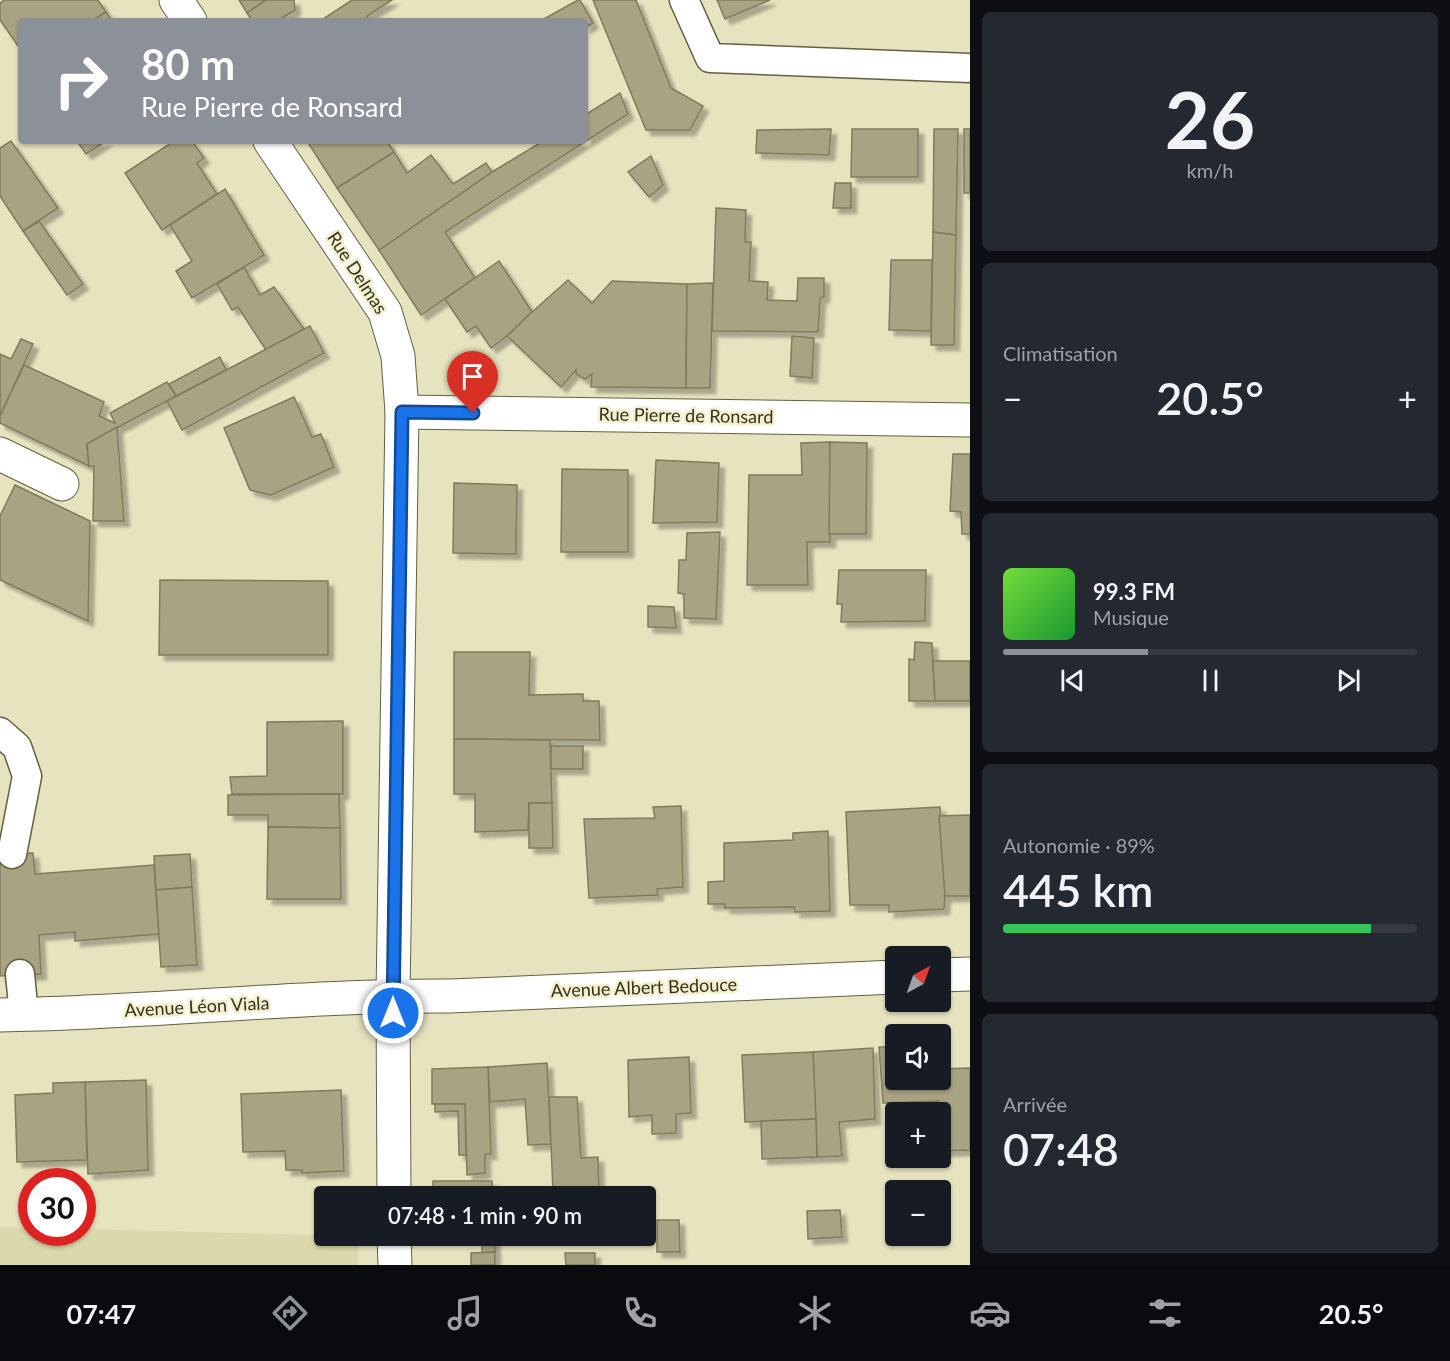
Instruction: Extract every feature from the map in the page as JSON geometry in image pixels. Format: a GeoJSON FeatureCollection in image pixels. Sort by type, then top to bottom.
{"type":"FeatureCollection","features":[{"type":"Feature","properties":{"kind":"street"},"geometry":{"type":"LineString","coordinates":[[176,0],[188,18]]}},
{"type":"Feature","properties":{"kind":"street","name":"Rue Delmas"},"geometry":{"type":"LineString","coordinates":[[272,144],[385,312],[398,356],[402,412],[393,996],[394,1186]]}},
{"type":"Feature","properties":{"kind":"street","name":"Rue Pierre de Ronsard"},"geometry":{"type":"LineString","coordinates":[[402,412],[970,420]]}},
{"type":"Feature","properties":{"kind":"street"},"geometry":{"type":"LineString","coordinates":[[0,454],[62,484]]}},
{"type":"Feature","properties":{"kind":"street"},"geometry":{"type":"LineString","coordinates":[[951,975],[970,974]]}},
{"type":"Feature","properties":{"kind":"street","name":"Avenue Albert Bedouce"},"geometry":{"type":"LineString","coordinates":[[393,996],[450,996],[885,977]]}},
{"type":"Feature","properties":{"kind":"street","name":"Avenue Léon Viala"},"geometry":{"type":"LineString","coordinates":[[12,1015],[393,996]]}},
{"type":"Feature","properties":{"kind":"street"},"geometry":{"type":"LineString","coordinates":[[394,1246],[395,1265]]}},
{"type":"Feature","properties":{"kind":"lane"},"geometry":{"type":"LineString","coordinates":[[684,0],[710,58],[970,68]]}},
{"type":"Feature","properties":{"kind":"lane"},"geometry":{"type":"LineString","coordinates":[[0,732],[17,747],[27,776],[12,854]]}},
{"type":"Feature","properties":{"kind":"lane"},"geometry":{"type":"LineString","coordinates":[[12,1015],[20,975]]}},
{"type":"Feature","properties":{"kind":"shaded area"},"geometry":{"type":"Polygon","coordinates":[[[0,1227],[18,1228],[18,1246],[96,1246],[96,1229],[314,1235],[314,1246],[358,1246],[358,1265],[0,1265],[0,1227]]]}},
{"type":"Feature","properties":{"kind":"building"},"geometry":{"type":"Polygon","coordinates":[[[4,0],[98,0],[106,12],[97,18],[18,18],[18,46],[0,20],[0,3],[4,0]]]}},
{"type":"Feature","properties":{"kind":"building"},"geometry":{"type":"Polygon","coordinates":[[[239,0],[266,0],[247,13],[239,0]]]}},
{"type":"Feature","properties":{"kind":"building"},"geometry":{"type":"Polygon","coordinates":[[[266,0],[294,0],[295,10],[282,18],[250,18],[247,13],[266,0]]]}},
{"type":"Feature","properties":{"kind":"building"},"geometry":{"type":"Polygon","coordinates":[[[352,0],[392,0],[367,16],[368,18],[325,18],[352,0]]]}},
{"type":"Feature","properties":{"kind":"building"},"geometry":{"type":"Polygon","coordinates":[[[580,0],[593,23],[588,26],[588,18],[546,18],[580,0]]]}},
{"type":"Feature","properties":{"kind":"building"},"geometry":{"type":"Polygon","coordinates":[[[593,0],[636,0],[671,88],[703,106],[690,130],[646,130],[593,0]]]}},
{"type":"Feature","properties":{"kind":"building"},"geometry":{"type":"Polygon","coordinates":[[[717,0],[770,0],[725,19],[717,0]]]}},
{"type":"Feature","properties":{"kind":"building"},"geometry":{"type":"Polygon","coordinates":[[[106,12],[110,18],[97,18],[106,12]]]}},
{"type":"Feature","properties":{"kind":"building"},"geometry":{"type":"Polygon","coordinates":[[[620,93],[628,114],[588,140],[588,113],[620,93]]]}},
{"type":"Feature","properties":{"kind":"building"},"geometry":{"type":"Polygon","coordinates":[[[831,129],[829,155],[756,153],[757,130],[831,129]]]}},
{"type":"Feature","properties":{"kind":"building"},"geometry":{"type":"Polygon","coordinates":[[[852,129],[918,129],[918,177],[851,177],[852,129]]]}},
{"type":"Feature","properties":{"kind":"building"},"geometry":{"type":"Polygon","coordinates":[[[934,129],[958,129],[956,235],[933,232],[934,129]]]}},
{"type":"Feature","properties":{"kind":"building"},"geometry":{"type":"Polygon","coordinates":[[[964,129],[970,129],[970,193],[964,193],[964,129]]]}},
{"type":"Feature","properties":{"kind":"building"},"geometry":{"type":"Polygon","coordinates":[[[11,141],[58,208],[23,231],[0,196],[0,148],[11,141]]]}},
{"type":"Feature","properties":{"kind":"building"},"geometry":{"type":"Polygon","coordinates":[[[79,144],[101,144],[86,154],[79,144]]]}},
{"type":"Feature","properties":{"kind":"building"},"geometry":{"type":"Polygon","coordinates":[[[169,144],[194,144],[204,158],[197,163],[217,194],[162,230],[125,173],[169,144]]]}},
{"type":"Feature","properties":{"kind":"building"},"geometry":{"type":"Polygon","coordinates":[[[309,144],[389,144],[394,152],[337,188],[309,144]]]}},
{"type":"Feature","properties":{"kind":"building"},"geometry":{"type":"Polygon","coordinates":[[[538,144],[581,144],[445,232],[475,278],[421,315],[379,250],[492,172],[538,144]]]}},
{"type":"Feature","properties":{"kind":"building"},"geometry":{"type":"Polygon","coordinates":[[[394,152],[407,173],[431,155],[453,184],[486,163],[492,172],[379,250],[337,188],[394,152]]]}},
{"type":"Feature","properties":{"kind":"building"},"geometry":{"type":"Polygon","coordinates":[[[651,156],[663,185],[649,197],[628,172],[651,156]]]}},
{"type":"Feature","properties":{"kind":"building"},"geometry":{"type":"Polygon","coordinates":[[[835,183],[851,183],[851,208],[833,208],[835,183]]]}},
{"type":"Feature","properties":{"kind":"building"},"geometry":{"type":"Polygon","coordinates":[[[225,189],[264,255],[192,298],[176,271],[192,261],[170,225],[225,189]]]}},
{"type":"Feature","properties":{"kind":"building"},"geometry":{"type":"Polygon","coordinates":[[[716,208],[746,210],[745,242],[751,242],[749,281],[768,282],[767,300],[797,301],[798,278],[824,278],[824,297],[820,298],[818,332],[712,331],[716,208]]]}},
{"type":"Feature","properties":{"kind":"building"},"geometry":{"type":"Polygon","coordinates":[[[39,221],[83,284],[67,295],[23,231],[39,221]]]}},
{"type":"Feature","properties":{"kind":"building"},"geometry":{"type":"Polygon","coordinates":[[[933,232],[956,235],[954,345],[931,345],[933,232]]]}},
{"type":"Feature","properties":{"kind":"building"},"geometry":{"type":"Polygon","coordinates":[[[891,260],[932,260],[931,331],[889,330],[891,260]]]}},
{"type":"Feature","properties":{"kind":"building"},"geometry":{"type":"Polygon","coordinates":[[[499,261],[532,312],[491,348],[476,326],[467,332],[445,299],[499,261]]]}},
{"type":"Feature","properties":{"kind":"building"},"geometry":{"type":"Polygon","coordinates":[[[244,267],[260,295],[274,287],[304,329],[266,350],[238,307],[232,310],[217,284],[244,267]]]}},
{"type":"Feature","properties":{"kind":"building"},"geometry":{"type":"Polygon","coordinates":[[[568,280],[592,303],[612,281],[687,284],[686,388],[591,387],[592,374],[585,379],[576,374],[576,370],[561,387],[507,336],[568,280]]]}},
{"type":"Feature","properties":{"kind":"building"},"geometry":{"type":"Polygon","coordinates":[[[713,283],[710,388],[686,388],[687,284],[713,283]]]}},
{"type":"Feature","properties":{"kind":"building"},"geometry":{"type":"Polygon","coordinates":[[[310,326],[324,353],[182,430],[167,401],[310,326]]]}},
{"type":"Feature","properties":{"kind":"building"},"geometry":{"type":"Polygon","coordinates":[[[792,336],[814,338],[812,378],[790,376],[792,336]]]}},
{"type":"Feature","properties":{"kind":"building"},"geometry":{"type":"Polygon","coordinates":[[[21,339],[33,344],[0,416],[0,354],[11,359],[21,339]]]}},
{"type":"Feature","properties":{"kind":"building"},"geometry":{"type":"Polygon","coordinates":[[[220,357],[226,370],[176,396],[169,384],[220,357]]]}},
{"type":"Feature","properties":{"kind":"building"},"geometry":{"type":"Polygon","coordinates":[[[24,365],[104,402],[99,416],[115,423],[110,413],[167,382],[176,396],[87,444],[89,466],[0,423],[0,416],[24,365]]]}},
{"type":"Feature","properties":{"kind":"building"},"geometry":{"type":"Polygon","coordinates":[[[294,397],[312,437],[321,434],[334,467],[271,495],[250,490],[224,428],[294,397]]]}},
{"type":"Feature","properties":{"kind":"building"},"geometry":{"type":"Polygon","coordinates":[[[117,427],[124,521],[93,521],[94,466],[89,466],[87,444],[117,427]]]}},
{"type":"Feature","properties":{"kind":"building"},"geometry":{"type":"Polygon","coordinates":[[[830,442],[830,542],[807,542],[808,585],[747,585],[749,475],[802,475],[801,443],[830,442]]]}},
{"type":"Feature","properties":{"kind":"building"},"geometry":{"type":"Polygon","coordinates":[[[830,442],[867,443],[866,534],[829,534],[830,442]]]}},
{"type":"Feature","properties":{"kind":"building"},"geometry":{"type":"Polygon","coordinates":[[[953,454],[970,454],[970,534],[962,534],[961,512],[950,511],[953,454]]]}},
{"type":"Feature","properties":{"kind":"building"},"geometry":{"type":"Polygon","coordinates":[[[656,460],[719,463],[717,522],[653,523],[656,460]]]}},
{"type":"Feature","properties":{"kind":"building"},"geometry":{"type":"Polygon","coordinates":[[[562,469],[628,470],[628,552],[561,552],[562,469]]]}},
{"type":"Feature","properties":{"kind":"building"},"geometry":{"type":"Polygon","coordinates":[[[454,483],[517,485],[516,554],[453,553],[454,483]]]}},
{"type":"Feature","properties":{"kind":"building"},"geometry":{"type":"Polygon","coordinates":[[[15,485],[90,521],[88,621],[0,580],[0,516],[15,485]]]}},
{"type":"Feature","properties":{"kind":"building"},"geometry":{"type":"Polygon","coordinates":[[[720,532],[716,619],[684,618],[684,594],[678,593],[679,560],[686,560],[687,533],[720,532]]]}},
{"type":"Feature","properties":{"kind":"building"},"geometry":{"type":"Polygon","coordinates":[[[839,570],[926,570],[925,621],[841,622],[842,604],[837,604],[839,570]]]}},
{"type":"Feature","properties":{"kind":"building"},"geometry":{"type":"Polygon","coordinates":[[[160,580],[328,581],[328,655],[159,655],[160,580]]]}},
{"type":"Feature","properties":{"kind":"building"},"geometry":{"type":"Polygon","coordinates":[[[648,606],[674,607],[676,628],[648,627],[648,606]]]}},
{"type":"Feature","properties":{"kind":"building"},"geometry":{"type":"Polygon","coordinates":[[[915,642],[932,643],[935,701],[909,701],[909,659],[914,660],[915,642]]]}},
{"type":"Feature","properties":{"kind":"building"},"geometry":{"type":"Polygon","coordinates":[[[454,652],[530,652],[529,695],[583,694],[583,701],[599,701],[600,740],[454,739],[454,652]]]}},
{"type":"Feature","properties":{"kind":"building"},"geometry":{"type":"Polygon","coordinates":[[[933,661],[970,661],[970,701],[935,701],[933,661]]]}},
{"type":"Feature","properties":{"kind":"building"},"geometry":{"type":"Polygon","coordinates":[[[343,721],[343,794],[232,794],[230,777],[267,776],[267,722],[343,721]]]}},
{"type":"Feature","properties":{"kind":"building"},"geometry":{"type":"Polygon","coordinates":[[[454,739],[550,740],[552,803],[529,803],[528,830],[475,832],[475,794],[454,794],[454,739]]]}},
{"type":"Feature","properties":{"kind":"building"},"geometry":{"type":"Polygon","coordinates":[[[551,746],[583,746],[583,769],[551,769],[551,746]]]}},
{"type":"Feature","properties":{"kind":"building"},"geometry":{"type":"Polygon","coordinates":[[[339,794],[340,828],[268,827],[268,815],[228,815],[228,795],[339,794]]]}},
{"type":"Feature","properties":{"kind":"building"},"geometry":{"type":"Polygon","coordinates":[[[529,803],[552,803],[553,848],[529,848],[529,803]]]}},
{"type":"Feature","properties":{"kind":"building"},"geometry":{"type":"Polygon","coordinates":[[[681,806],[683,887],[657,889],[658,895],[589,898],[584,819],[655,818],[653,807],[681,806]]]}},
{"type":"Feature","properties":{"kind":"building"},"geometry":{"type":"Polygon","coordinates":[[[940,807],[944,909],[889,912],[889,905],[850,905],[846,812],[940,807]]]}},
{"type":"Feature","properties":{"kind":"building"},"geometry":{"type":"Polygon","coordinates":[[[970,815],[970,896],[945,896],[939,816],[970,815]]]}},
{"type":"Feature","properties":{"kind":"building"},"geometry":{"type":"Polygon","coordinates":[[[268,827],[340,828],[341,899],[267,899],[268,827]]]}},
{"type":"Feature","properties":{"kind":"building"},"geometry":{"type":"Polygon","coordinates":[[[828,831],[830,911],[795,912],[794,907],[725,908],[725,904],[708,904],[708,882],[724,881],[724,843],[793,840],[793,833],[828,831]]]}},
{"type":"Feature","properties":{"kind":"building"},"geometry":{"type":"Polygon","coordinates":[[[33,853],[35,874],[154,865],[159,934],[75,941],[75,932],[39,935],[41,974],[0,976],[0,854],[33,853]]]}},
{"type":"Feature","properties":{"kind":"building"},"geometry":{"type":"Polygon","coordinates":[[[190,854],[192,887],[156,890],[154,856],[190,854]]]}},
{"type":"Feature","properties":{"kind":"building"},"geometry":{"type":"Polygon","coordinates":[[[192,887],[197,965],[161,967],[156,890],[192,887]]]}},
{"type":"Feature","properties":{"kind":"building"},"geometry":{"type":"Polygon","coordinates":[[[879,1047],[885,1047],[885,1090],[951,1090],[951,1069],[970,1068],[970,1150],[951,1151],[951,1102],[883,1103],[879,1047]]]}},
{"type":"Feature","properties":{"kind":"building"},"geometry":{"type":"Polygon","coordinates":[[[873,1048],[875,1119],[839,1122],[842,1156],[817,1157],[813,1052],[873,1048]]]}},
{"type":"Feature","properties":{"kind":"building"},"geometry":{"type":"Polygon","coordinates":[[[813,1052],[816,1119],[745,1122],[742,1055],[813,1052]]]}},
{"type":"Feature","properties":{"kind":"building"},"geometry":{"type":"Polygon","coordinates":[[[689,1057],[691,1113],[676,1114],[676,1133],[652,1134],[652,1115],[629,1117],[628,1060],[689,1057]]]}},
{"type":"Feature","properties":{"kind":"building"},"geometry":{"type":"Polygon","coordinates":[[[547,1063],[551,1144],[528,1145],[525,1099],[490,1102],[488,1067],[547,1063]]]}},
{"type":"Feature","properties":{"kind":"building"},"geometry":{"type":"Polygon","coordinates":[[[488,1067],[491,1154],[485,1154],[485,1173],[467,1175],[465,1104],[432,1104],[432,1069],[488,1067]]]}},
{"type":"Feature","properties":{"kind":"building"},"geometry":{"type":"Polygon","coordinates":[[[146,1080],[148,1170],[96,1173],[96,1168],[88,1168],[85,1082],[146,1080]]]}},
{"type":"Feature","properties":{"kind":"building"},"geometry":{"type":"Polygon","coordinates":[[[85,1082],[87,1160],[17,1162],[15,1095],[53,1093],[53,1083],[85,1082]]]}},
{"type":"Feature","properties":{"kind":"building"},"geometry":{"type":"Polygon","coordinates":[[[341,1090],[344,1171],[302,1173],[302,1170],[286,1170],[285,1151],[243,1152],[241,1094],[341,1090]]]}},
{"type":"Feature","properties":{"kind":"building"},"geometry":{"type":"Polygon","coordinates":[[[549,1097],[577,1097],[581,1158],[598,1157],[599,1186],[553,1186],[549,1097]]]}},
{"type":"Feature","properties":{"kind":"building"},"geometry":{"type":"Polygon","coordinates":[[[435,1104],[465,1104],[466,1155],[459,1155],[458,1111],[435,1112],[435,1104]]]}},
{"type":"Feature","properties":{"kind":"building"},"geometry":{"type":"Polygon","coordinates":[[[816,1119],[817,1157],[762,1159],[761,1121],[816,1119]]]}},
{"type":"Feature","properties":{"kind":"building"},"geometry":{"type":"Polygon","coordinates":[[[433,1181],[492,1181],[492,1186],[433,1186],[433,1181]]]}},
{"type":"Feature","properties":{"kind":"building"},"geometry":{"type":"Polygon","coordinates":[[[840,1210],[842,1237],[808,1239],[807,1211],[840,1210]]]}},
{"type":"Feature","properties":{"kind":"building"},"geometry":{"type":"Polygon","coordinates":[[[657,1220],[679,1220],[680,1252],[657,1252],[657,1220]]]}},
{"type":"Feature","properties":{"kind":"building"},"geometry":{"type":"Polygon","coordinates":[[[482,1246],[495,1246],[495,1252],[482,1253],[482,1246]]]}},
{"type":"Feature","properties":{"kind":"building"},"geometry":{"type":"Polygon","coordinates":[[[495,1252],[495,1265],[471,1265],[471,1253],[495,1252]]]}},
{"type":"Feature","properties":{"kind":"building"},"geometry":{"type":"Polygon","coordinates":[[[565,1253],[595,1253],[595,1265],[566,1265],[565,1253]]]}},
{"type":"Feature","properties":{"kind":"route"},"geometry":{"type":"LineString","coordinates":[[393,1013],[402,412],[473,413]]}}]}
